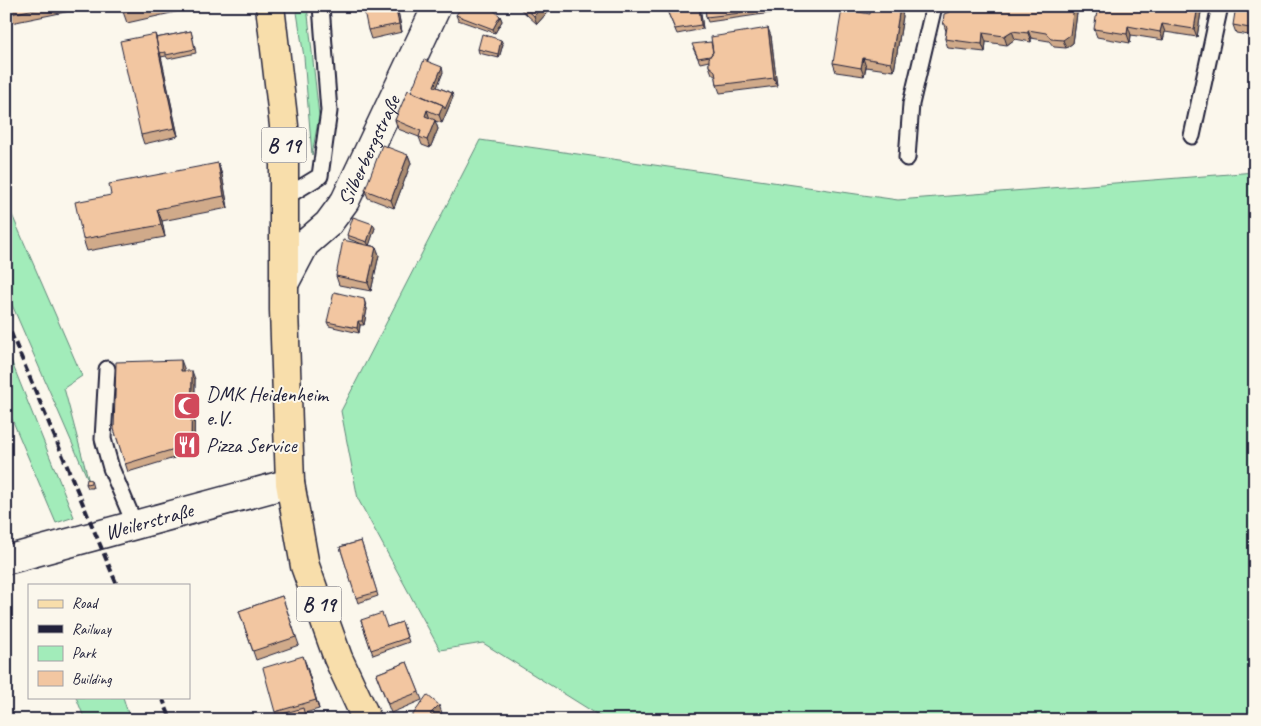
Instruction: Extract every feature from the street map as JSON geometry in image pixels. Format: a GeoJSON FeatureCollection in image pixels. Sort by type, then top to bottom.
{"type":"FeatureCollection","features":[{"type":"Feature","properties":{"kind":"main road","name":"B 19"},"geometry":{"type":"LineString","coordinates":[[270,6],[284,126],[284,284],[290,483],[305,566],[338,658],[367,720]]}},
{"type":"Feature","properties":{"kind":"street","name":"Silberbergstraße"},"geometry":{"type":"LineString","coordinates":[[284,284],[305,244],[328,224],[345,201],[437,6]]}},
{"type":"Feature","properties":{"kind":"street","name":"Weilerstraße"},"geometry":{"type":"LineString","coordinates":[[6,560],[290,483]]}},
{"type":"Feature","properties":{"kind":"lane"},"geometry":{"type":"LineString","coordinates":[[284,198],[320,176],[328,112],[321,6]]}},
{"type":"Feature","properties":{"kind":"lane"},"geometry":{"type":"LineString","coordinates":[[907,158],[911,104],[934,6]]}},
{"type":"Feature","properties":{"kind":"lane"},"geometry":{"type":"LineString","coordinates":[[1192,136],[1220,6]]}},
{"type":"Feature","properties":{"kind":"lane"},"geometry":{"type":"LineString","coordinates":[[107,369],[103,439],[111,468],[136,525]]}},
{"type":"Feature","properties":{"kind":"green space"},"geometry":{"type":"Polygon","coordinates":[[[296,6],[307,6],[319,116],[312,155],[304,57],[296,6]]]}},
{"type":"Feature","properties":{"kind":"green space"},"geometry":{"type":"Polygon","coordinates":[[[480,140],[898,200],[1255,172],[1255,720],[606,720],[483,643],[440,650],[358,499],[341,411],[480,140]]]}},
{"type":"Feature","properties":{"kind":"green space"},"geometry":{"type":"Polygon","coordinates":[[[6,201],[82,376],[64,388],[89,482],[6,291],[6,201]]]}},
{"type":"Feature","properties":{"kind":"green space"},"geometry":{"type":"Polygon","coordinates":[[[6,348],[74,517],[56,523],[6,405],[6,348]]]}},
{"type":"Feature","properties":{"kind":"green space"},"geometry":{"type":"Polygon","coordinates":[[[76,698],[123,698],[130,720],[85,720],[76,698]]]}},
{"type":"Feature","properties":{"kind":"building"},"geometry":{"type":"Polygon","coordinates":[[[6,6],[49,6],[6,15],[6,6]]]}},
{"type":"Feature","properties":{"kind":"building"},"geometry":{"type":"Polygon","coordinates":[[[121,6],[146,6],[122,12],[121,6]]]}},
{"type":"Feature","properties":{"kind":"building"},"geometry":{"type":"Polygon","coordinates":[[[363,6],[395,6],[399,24],[368,30],[363,6]]]}},
{"type":"Feature","properties":{"kind":"building"},"geometry":{"type":"Polygon","coordinates":[[[462,6],[489,6],[500,16],[493,29],[456,15],[462,6]]]}},
{"type":"Feature","properties":{"kind":"building"},"geometry":{"type":"Polygon","coordinates":[[[523,6],[542,6],[534,16],[523,6]]]}},
{"type":"Feature","properties":{"kind":"building"},"geometry":{"type":"Polygon","coordinates":[[[665,6],[699,6],[701,25],[675,29],[665,6]]]}},
{"type":"Feature","properties":{"kind":"building"},"geometry":{"type":"Polygon","coordinates":[[[705,6],[736,6],[741,13],[706,17],[705,6]]]}},
{"type":"Feature","properties":{"kind":"building"},"geometry":{"type":"Polygon","coordinates":[[[738,6],[756,6],[740,9],[738,6]]]}},
{"type":"Feature","properties":{"kind":"building"},"geometry":{"type":"Polygon","coordinates":[[[871,6],[900,7],[891,63],[863,58],[861,68],[833,63],[842,9],[870,14],[871,6]]]}},
{"type":"Feature","properties":{"kind":"building"},"geometry":{"type":"Polygon","coordinates":[[[950,6],[1074,6],[1070,35],[1063,40],[1051,39],[1046,33],[1028,30],[1028,33],[1012,31],[1004,36],[983,33],[982,44],[945,39],[947,27],[943,22],[944,14],[949,12],[950,6]]]}},
{"type":"Feature","properties":{"kind":"building"},"geometry":{"type":"Polygon","coordinates":[[[1098,6],[1198,6],[1194,29],[1162,24],[1160,32],[1128,26],[1127,34],[1094,29],[1098,6]]]}},
{"type":"Feature","properties":{"kind":"building"},"geometry":{"type":"Polygon","coordinates":[[[1236,6],[1255,6],[1255,29],[1233,25],[1236,6]]]}},
{"type":"Feature","properties":{"kind":"building"},"geometry":{"type":"Polygon","coordinates":[[[768,28],[774,78],[717,85],[715,71],[709,66],[709,58],[713,52],[711,37],[768,28]]]}},
{"type":"Feature","properties":{"kind":"building"},"geometry":{"type":"Polygon","coordinates":[[[191,31],[195,49],[166,55],[166,52],[159,53],[156,38],[191,31]]]}},
{"type":"Feature","properties":{"kind":"building"},"geometry":{"type":"Polygon","coordinates":[[[155,34],[175,128],[141,135],[120,41],[155,34]]]}},
{"type":"Feature","properties":{"kind":"building"},"geometry":{"type":"Polygon","coordinates":[[[482,34],[501,40],[498,54],[478,49],[482,34]]]}},
{"type":"Feature","properties":{"kind":"building"},"geometry":{"type":"Polygon","coordinates":[[[711,42],[713,52],[710,56],[698,58],[692,44],[711,42]]]}},
{"type":"Feature","properties":{"kind":"building"},"geometry":{"type":"Polygon","coordinates":[[[424,60],[442,67],[434,86],[452,93],[445,109],[443,105],[411,92],[424,60]]]}},
{"type":"Feature","properties":{"kind":"building"},"geometry":{"type":"Polygon","coordinates":[[[408,90],[443,105],[439,115],[427,110],[425,116],[435,120],[427,140],[419,137],[421,131],[395,120],[408,90]]]}},
{"type":"Feature","properties":{"kind":"building"},"geometry":{"type":"Polygon","coordinates":[[[382,145],[408,155],[391,200],[365,190],[382,145]]]}},
{"type":"Feature","properties":{"kind":"building"},"geometry":{"type":"Polygon","coordinates":[[[218,163],[224,196],[157,209],[161,225],[83,239],[75,202],[111,195],[109,184],[218,163]]]}},
{"type":"Feature","properties":{"kind":"building"},"geometry":{"type":"Polygon","coordinates":[[[353,217],[373,224],[367,242],[347,235],[353,217]]]}},
{"type":"Feature","properties":{"kind":"building"},"geometry":{"type":"Polygon","coordinates":[[[343,240],[376,247],[368,283],[336,276],[343,240]]]}},
{"type":"Feature","properties":{"kind":"building"},"geometry":{"type":"Polygon","coordinates":[[[334,292],[364,299],[362,321],[358,321],[357,328],[327,322],[334,292]]]}},
{"type":"Feature","properties":{"kind":"building"},"geometry":{"type":"Polygon","coordinates":[[[181,360],[181,371],[192,371],[191,444],[125,464],[114,429],[116,362],[181,360]]]}},
{"type":"Feature","properties":{"kind":"building"},"geometry":{"type":"Polygon","coordinates":[[[87,479],[91,480],[91,483],[86,484],[87,479]]]}},
{"type":"Feature","properties":{"kind":"building"},"geometry":{"type":"Polygon","coordinates":[[[361,541],[377,592],[356,598],[340,547],[361,541]]]}},
{"type":"Feature","properties":{"kind":"building"},"geometry":{"type":"Polygon","coordinates":[[[282,596],[296,637],[253,651],[239,611],[282,596]]]}},
{"type":"Feature","properties":{"kind":"building"},"geometry":{"type":"Polygon","coordinates":[[[382,613],[387,627],[402,622],[407,638],[371,650],[361,620],[382,613]]]}},
{"type":"Feature","properties":{"kind":"building"},"geometry":{"type":"Polygon","coordinates":[[[303,656],[316,700],[275,712],[263,668],[303,656]]]}},
{"type":"Feature","properties":{"kind":"building"},"geometry":{"type":"Polygon","coordinates":[[[407,662],[419,692],[388,704],[376,674],[407,662]]]}},
{"type":"Feature","properties":{"kind":"building"},"geometry":{"type":"Polygon","coordinates":[[[427,695],[439,705],[430,714],[438,720],[409,720],[427,695]]]}},
{"type":"Feature","properties":{"kind":"building"},"geometry":{"type":"Polygon","coordinates":[[[303,708],[306,720],[261,720],[303,708]]]}},
{"type":"Feature","properties":{"kind":"railway"},"geometry":{"type":"LineString","coordinates":[[6,321],[117,584]]}},
{"type":"Feature","properties":{"kind":"railway"},"geometry":{"type":"LineString","coordinates":[[162,698],[171,720]]}},
{"type":"Feature","properties":{"kind":"place","name":"DMK Heidenheim e.V."},"geometry":{"type":"Point","coordinates":[187,406]}},
{"type":"Feature","properties":{"kind":"place","name":"Pizza Service"},"geometry":{"type":"Point","coordinates":[187,445]}}]}
